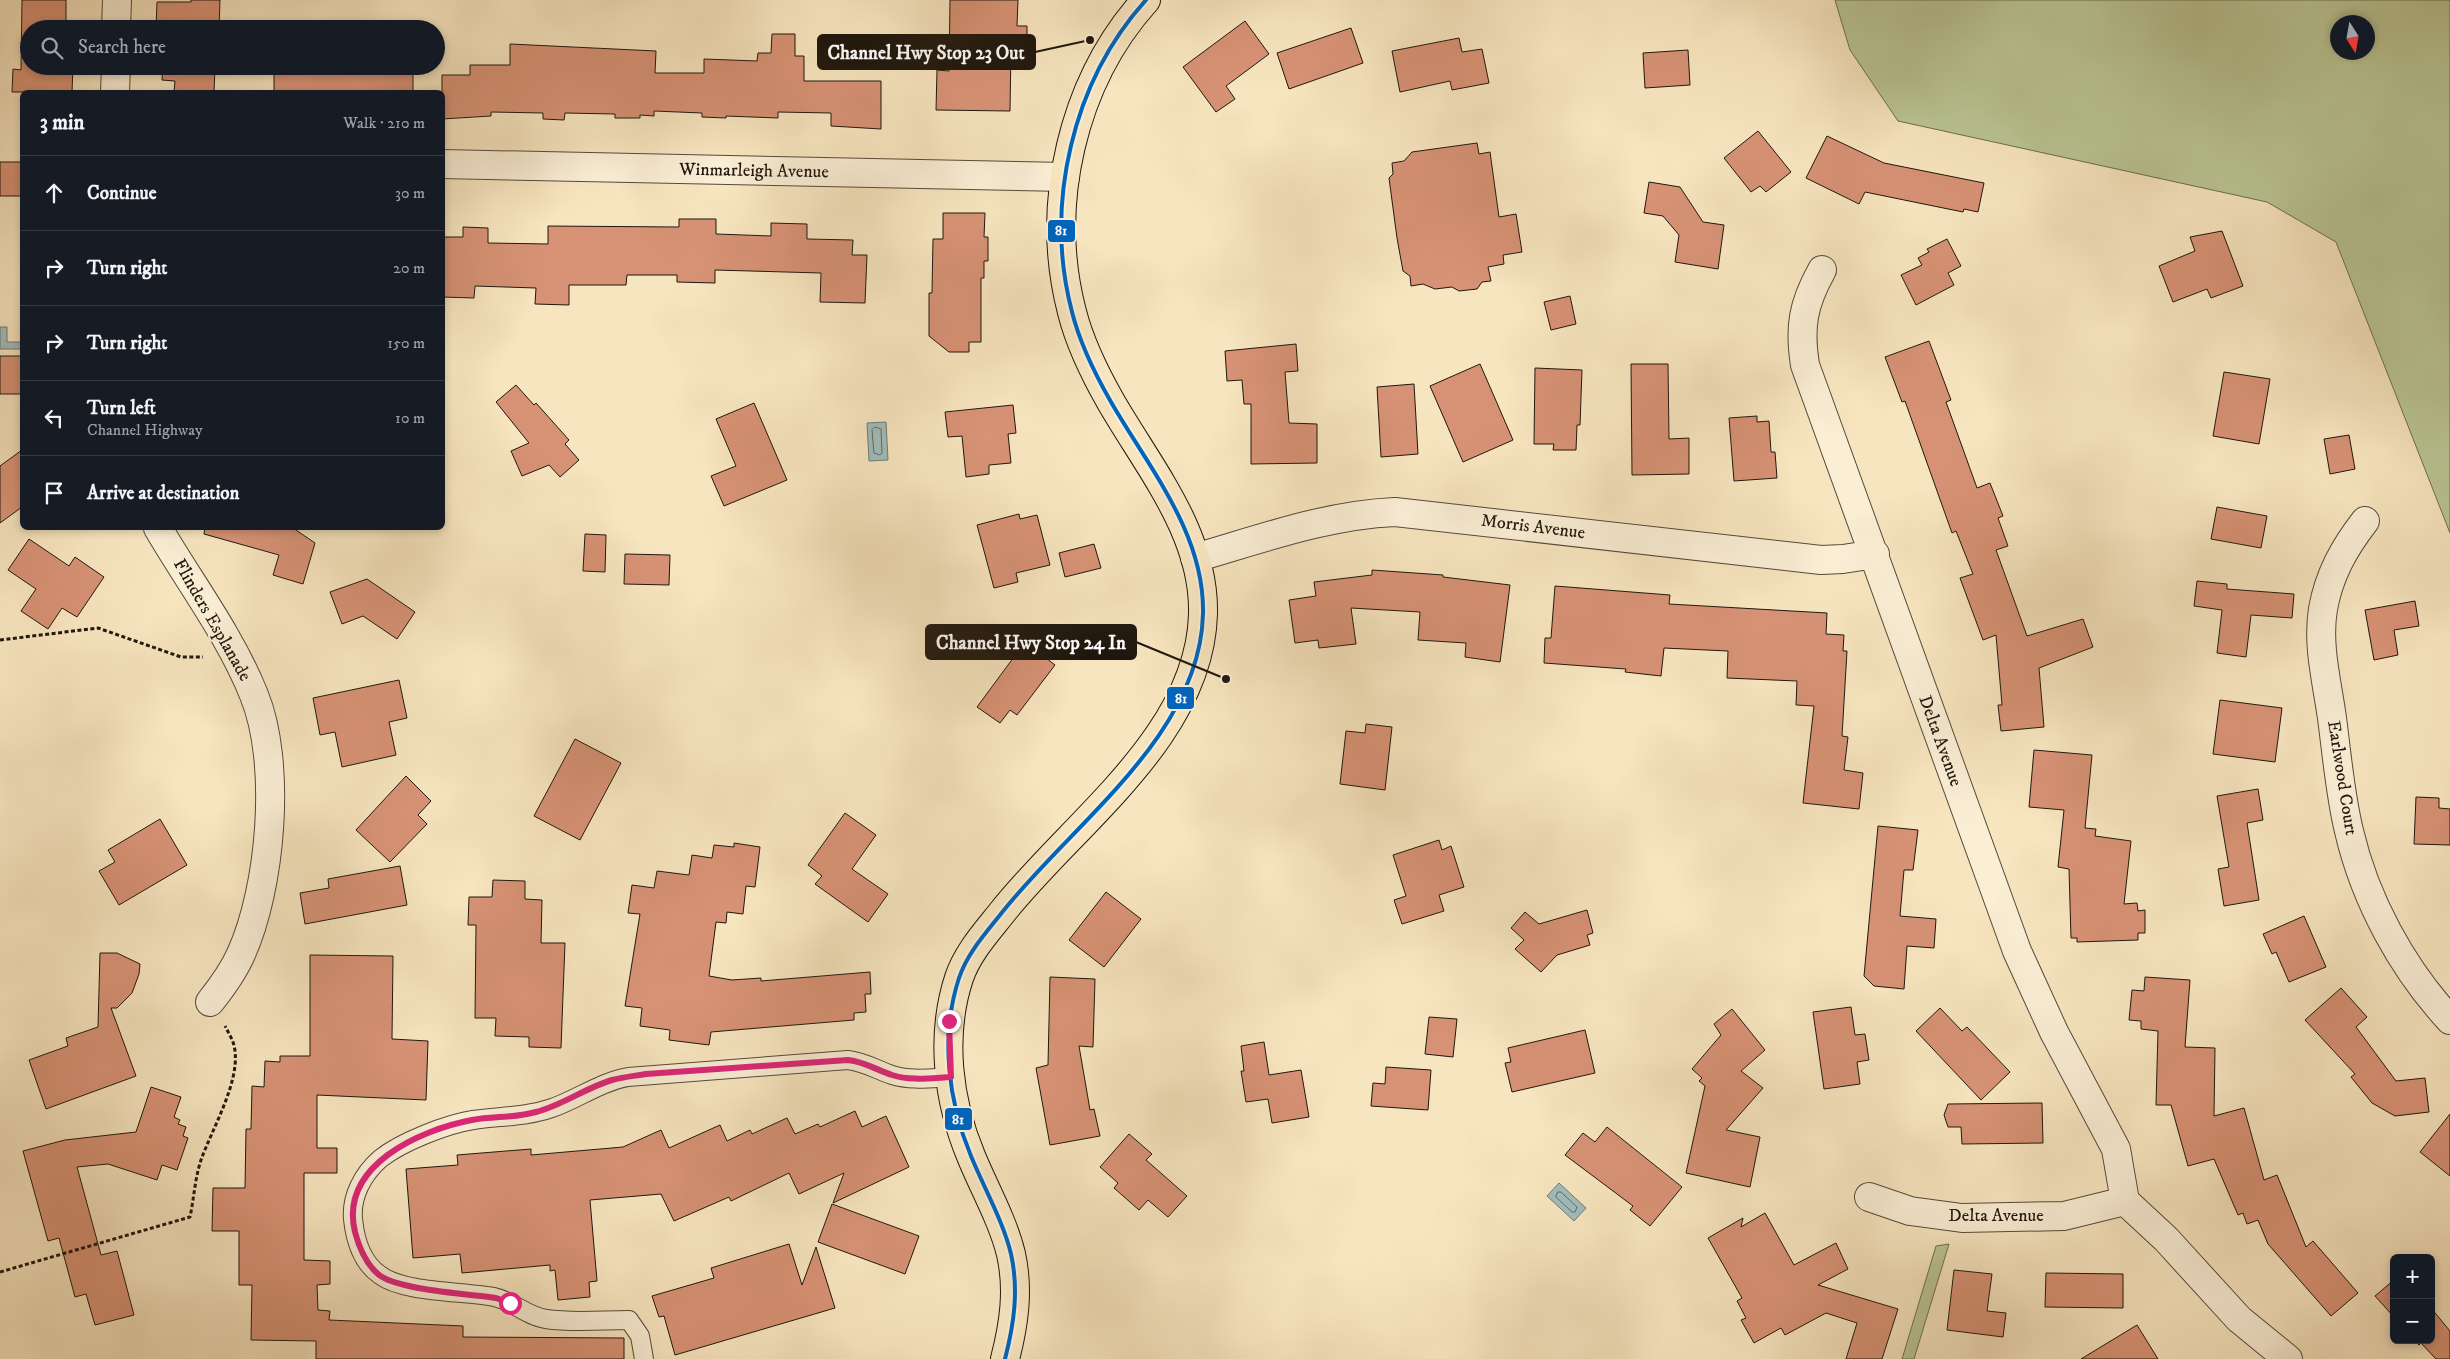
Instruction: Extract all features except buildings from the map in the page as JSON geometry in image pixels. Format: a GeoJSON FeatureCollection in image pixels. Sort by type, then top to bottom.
{"type":"FeatureCollection","features":[{"type":"Feature","properties":{"kind":"main road"},"geometry":{"type":"LineString","coordinates":[[1005,1359],[1015,1304],[1011,1253],[969,1151],[959,1120],[951,1077],[949,1021],[960,975],[973,950],[1015,896],[1137,764],[1162,731],[1190,683],[1199,651],[1203,611],[1202,588],[1195,558],[1175,506],[1111,401],[1082,343],[1072,313],[1063,262],[1062,208],[1065,177],[1077,123],[1096,74],[1125,22],[1146,0]]}},
{"type":"Feature","properties":{"kind":"street"},"geometry":{"type":"LineString","coordinates":[[116,20],[117,0]]}},
{"type":"Feature","properties":{"kind":"street"},"geometry":{"type":"LineString","coordinates":[[115,90],[116,75]]}},
{"type":"Feature","properties":{"kind":"street","name":"Winmarleigh Avenue"},"geometry":{"type":"LineString","coordinates":[[445,164],[1065,177]]}},
{"type":"Feature","properties":{"kind":"street","name":"Delta Avenue"},"geometry":{"type":"LineString","coordinates":[[1822,270],[1812,287],[1804,309],[1802,336],[1805,365],[1875,554],[1937,734],[2017,951],[2054,1032],[2116,1149],[2125,1201],[2064,1216],[1962,1218],[1910,1211],[1869,1197]]}},
{"type":"Feature","properties":{"kind":"street","name":"Morris Avenue"},"geometry":{"type":"LineString","coordinates":[[1195,558],[1309,525],[1360,514],[1395,512],[1821,560],[1843,560],[1875,554]]}},
{"type":"Feature","properties":{"kind":"street","name":"Earlwood Court"},"geometry":{"type":"LineString","coordinates":[[2365,521],[2348,543],[2338,562],[2328,588],[2321,629],[2348,829],[2363,878],[2386,927],[2413,975],[2450,1020]]}},
{"type":"Feature","properties":{"kind":"street","name":"Flinders Esplanade"},"geometry":{"type":"LineString","coordinates":[[159,530],[233,651],[254,696],[267,751],[268,846],[257,903],[244,946],[229,978],[210,1002]]}},
{"type":"Feature","properties":{"kind":"street"},"geometry":{"type":"LineString","coordinates":[[2125,1201],[2166,1238],[2239,1319],[2288,1359]]}},
{"type":"Feature","properties":{"kind":"lane"},"geometry":{"type":"LineString","coordinates":[[644,1359],[640,1336],[629,1320],[547,1319],[523,1311],[496,1298],[403,1285],[378,1274],[364,1256],[354,1229],[355,1200],[360,1185],[381,1158],[425,1135],[472,1120],[546,1110],[597,1086],[628,1077],[848,1060],[862,1062],[892,1075],[910,1079],[951,1077]]}},
{"type":"Feature","properties":{"kind":"path"},"geometry":{"type":"LineString","coordinates":[[0,640],[98,628],[181,657],[199,657],[233,651]]}},
{"type":"Feature","properties":{"kind":"path"},"geometry":{"type":"LineString","coordinates":[[0,1272],[190,1217],[201,1161],[230,1086],[236,1052],[233,1040],[210,1002]]}},
{"type":"Feature","properties":{"kind":"green space"},"geometry":{"type":"Polygon","coordinates":[[[1835,0],[2450,0],[2450,533],[2336,242],[2267,202],[1898,121],[1850,50],[1835,0]]]}},
{"type":"Feature","properties":{"kind":"green space"},"geometry":{"type":"Polygon","coordinates":[[[1949,1244],[1914,1359],[1902,1359],[1936,1246],[1949,1244]]]}},
{"type":"Feature","properties":{"kind":"water"},"geometry":{"type":"Polygon","coordinates":[[[0,327],[7,327],[7,342],[20,342],[20,349],[0,349],[0,327]]]}},
{"type":"Feature","properties":{"kind":"water"},"geometry":{"type":"Polygon","coordinates":[[[886,422],[888,460],[869,461],[867,423],[886,422]]]}},
{"type":"Feature","properties":{"kind":"water"},"geometry":{"type":"Polygon","coordinates":[[[1559,1183],[1586,1208],[1574,1221],[1547,1196],[1559,1183]]]}},
{"type":"Feature","properties":{"kind":"transit line","name":"81"},"geometry":{"type":"LineString","coordinates":[[1005,1359],[1014,1307],[1015,1281],[1013,1267],[1008,1242],[963,1135],[952,1091],[948,1045],[953,1000],[962,969],[982,937],[1029,881],[1127,777],[1156,740],[1180,700],[1196,659],[1203,614],[1201,585],[1195,556],[1185,529],[1157,477],[1099,381],[1088,358],[1075,324],[1064,271],[1061,230],[1064,188],[1071,147],[1083,107],[1099,68],[1120,33],[1146,0]]}},
{"type":"Feature","properties":{"kind":"place","name":"Channel Hwy Stop 23 Out"},"geometry":{"type":"Point","coordinates":[1090,40]}},
{"type":"Feature","properties":{"kind":"place","name":"Channel Hwy Stop 24 In"},"geometry":{"type":"Point","coordinates":[1226,679]}},
{"type":"Feature","properties":{"kind":"route"},"geometry":{"type":"LineString","coordinates":[[510,1303],[496,1298],[403,1285],[378,1274],[358,1245],[353,1215],[360,1185],[381,1158],[425,1135],[447,1127],[472,1120],[533,1113],[553,1108],[613,1080],[646,1074],[848,1060],[862,1062],[892,1075],[910,1079],[951,1077],[948,1045],[949,1021]]}}]}
